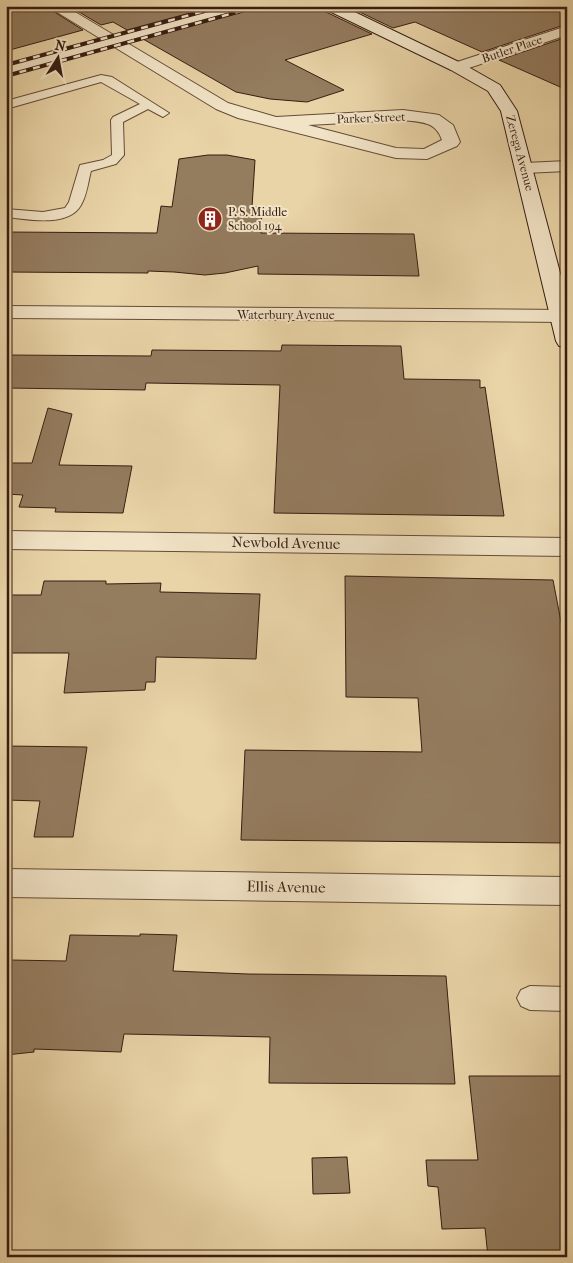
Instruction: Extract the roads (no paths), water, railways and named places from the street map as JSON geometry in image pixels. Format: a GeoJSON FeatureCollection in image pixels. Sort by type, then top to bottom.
{"type":"FeatureCollection","features":[{"type":"Feature","properties":{"kind":"street","name":"Parker Street"},"geometry":{"type":"LineString","coordinates":[[54,6],[222,106],[276,122],[396,153],[427,154],[452,142],[447,129],[433,119],[403,115],[276,122]]}},
{"type":"Feature","properties":{"kind":"street"},"geometry":{"type":"LineString","coordinates":[[6,70],[241,6]]}},
{"type":"Feature","properties":{"kind":"street","name":"Zerega Avenue"},"geometry":{"type":"LineString","coordinates":[[330,6],[458,67],[494,88],[509,111],[564,316],[567,341]]}},
{"type":"Feature","properties":{"kind":"street","name":"Butler Place"},"geometry":{"type":"LineString","coordinates":[[458,67],[567,30]]}},
{"type":"Feature","properties":{"kind":"street"},"geometry":{"type":"LineString","coordinates":[[524,168],[567,166]]}},
{"type":"Feature","properties":{"kind":"street","name":"Waterbury Avenue"},"geometry":{"type":"LineString","coordinates":[[6,312],[564,316]]}},
{"type":"Feature","properties":{"kind":"street","name":"Newbold Avenue"},"geometry":{"type":"LineString","coordinates":[[6,540],[567,547]]}},
{"type":"Feature","properties":{"kind":"street","name":"Ellis Avenue"},"geometry":{"type":"LineString","coordinates":[[6,883],[567,891]]}},
{"type":"Feature","properties":{"kind":"lane"},"geometry":{"type":"LineString","coordinates":[[6,105],[101,78],[108,79],[162,112]]}},
{"type":"Feature","properties":{"kind":"lane"},"geometry":{"type":"LineString","coordinates":[[6,213],[50,216],[67,213],[74,207],[85,168],[108,162],[118,156],[117,120],[149,104]]}},
{"type":"Feature","properties":{"kind":"lane"},"geometry":{"type":"LineString","coordinates":[[530,998],[567,999]]}},
{"type":"Feature","properties":{"kind":"railway"},"geometry":{"type":"LineString","coordinates":[[6,65],[223,6]]}},
{"type":"Feature","properties":{"kind":"railway"},"geometry":{"type":"LineString","coordinates":[[6,76],[259,6]]}},
{"type":"Feature","properties":{"kind":"place","name":"P. S. Middle School 194"},"geometry":{"type":"Point","coordinates":[210,219]}}]}
